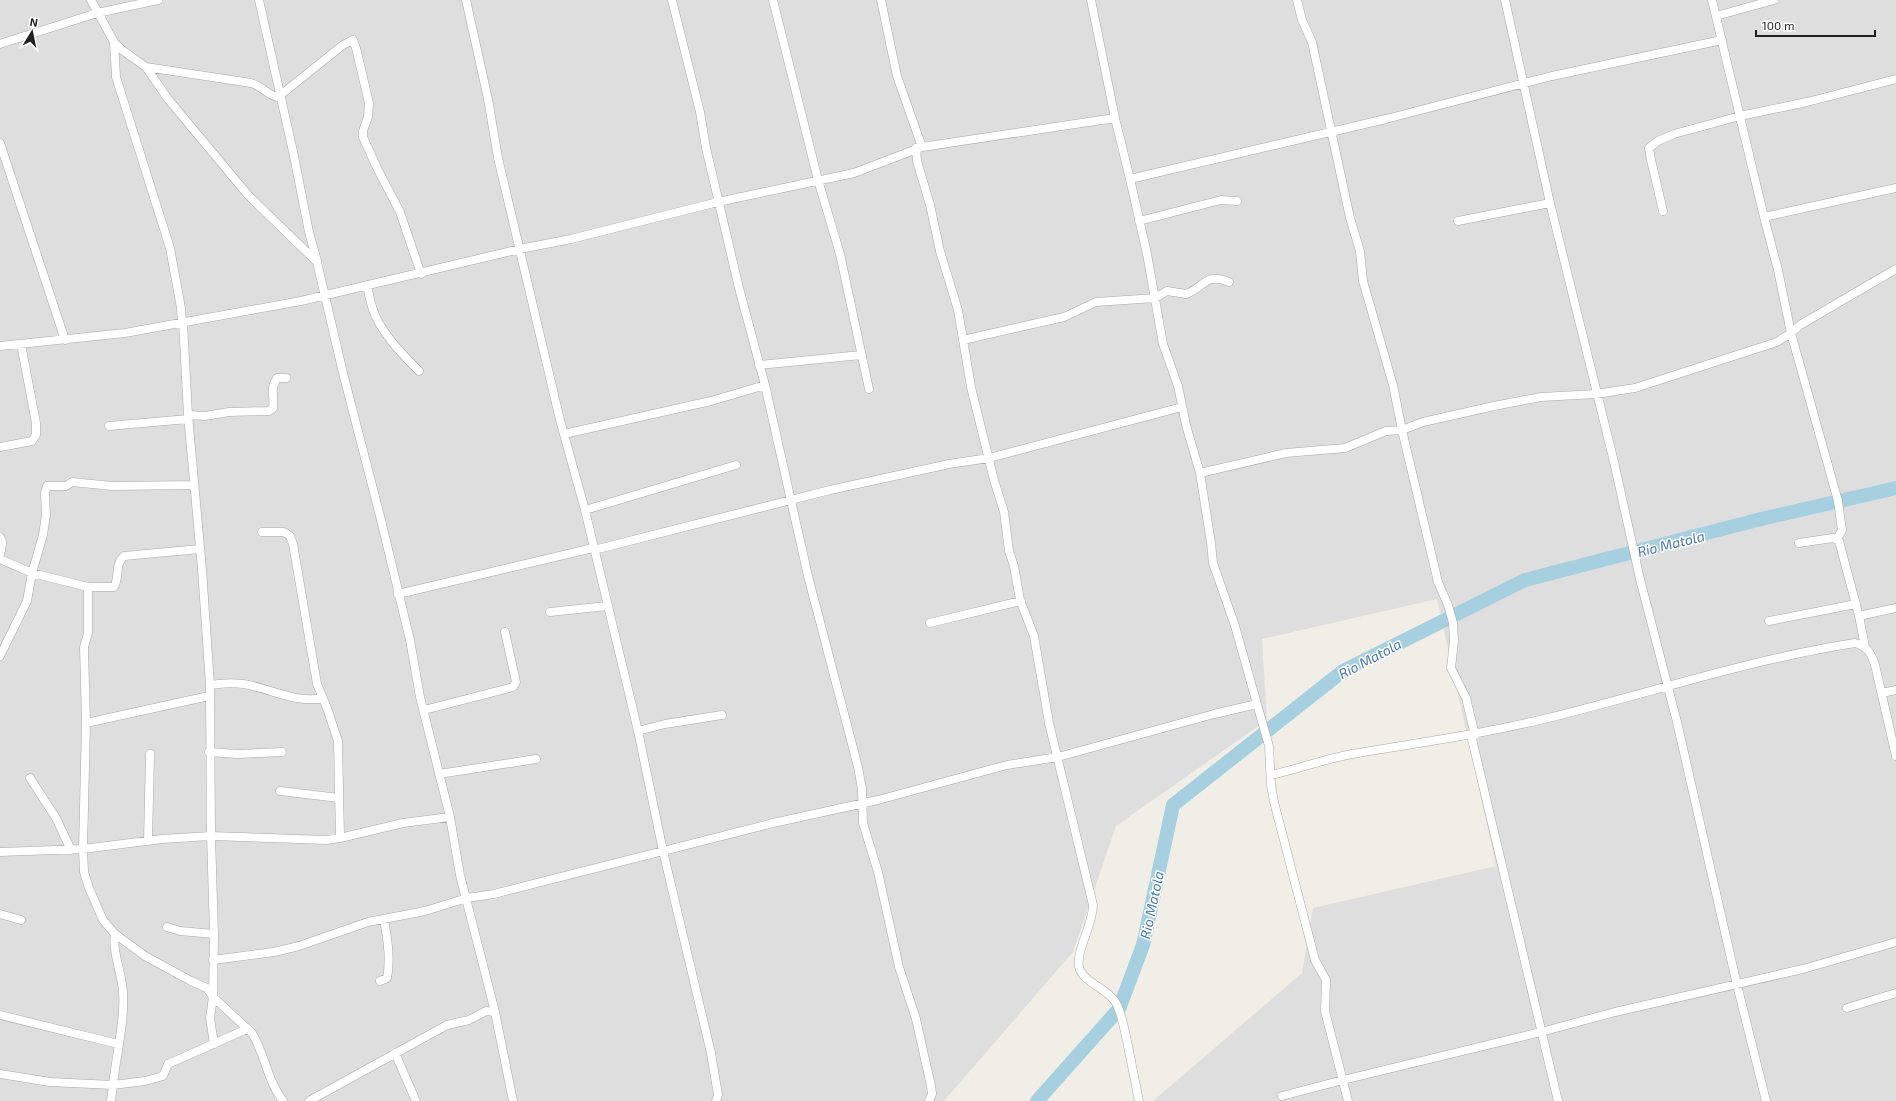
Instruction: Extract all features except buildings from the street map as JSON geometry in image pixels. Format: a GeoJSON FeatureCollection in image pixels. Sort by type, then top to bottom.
{"type":"FeatureCollection","features":[{"type":"Feature","properties":{"kind":"street"},"geometry":{"type":"LineString","coordinates":[[91,0],[97,14],[114,42],[122,50],[146,67],[168,99],[248,195],[317,262]]}},
{"type":"Feature","properties":{"kind":"street"},"geometry":{"type":"LineString","coordinates":[[0,44],[97,14],[158,0]]}},
{"type":"Feature","properties":{"kind":"street"},"geometry":{"type":"LineString","coordinates":[[259,0],[294,156],[309,232],[410,640],[420,697],[450,817],[460,875],[492,1001],[490,1012],[513,1101]]}},
{"type":"Feature","properties":{"kind":"street"},"geometry":{"type":"LineString","coordinates":[[466,0],[488,99],[498,158],[564,434],[585,510],[593,549],[638,730],[663,851],[711,1053],[718,1095],[716,1101]]}},
{"type":"Feature","properties":{"kind":"street"},"geometry":{"type":"LineString","coordinates":[[672,0],[700,112],[718,202],[759,365],[766,385],[816,610],[858,767],[862,789],[863,823],[878,872],[899,967],[916,1020],[931,1086],[932,1094],[929,1101]]}},
{"type":"Feature","properties":{"kind":"street"},"geometry":{"type":"LineString","coordinates":[[773,0],[818,180],[840,254],[869,389]]}},
{"type":"Feature","properties":{"kind":"street"},"geometry":{"type":"LineString","coordinates":[[881,0],[897,76],[919,148],[918,161],[946,271],[958,310],[971,387],[988,458],[1004,512],[1009,551],[1014,566],[1021,601],[1034,636],[1050,723],[1093,905],[1089,930],[1081,950],[1079,966],[1084,975],[1116,1002],[1122,1019],[1140,1101]]}},
{"type":"Feature","properties":{"kind":"street"},"geometry":{"type":"LineString","coordinates":[[1091,0],[1115,118],[1139,220],[1163,344],[1178,386],[1182,407],[1200,473],[1213,563],[1235,626],[1269,746],[1274,802],[1315,960],[1326,980],[1325,1011],[1348,1101]]}},
{"type":"Feature","properties":{"kind":"street"},"geometry":{"type":"LineString","coordinates":[[1297,0],[1302,20],[1312,42],[1330,132],[1350,218],[1360,251],[1363,281],[1393,385],[1402,430],[1438,582],[1448,605],[1453,624],[1454,641],[1451,668],[1466,698],[1473,735],[1558,1101]]}},
{"type":"Feature","properties":{"kind":"street"},"geometry":{"type":"LineString","coordinates":[[1505,0],[1550,203],[1668,686],[1737,985],[1766,1101]]}},
{"type":"Feature","properties":{"kind":"street"},"geometry":{"type":"LineString","coordinates":[[1712,0],[1778,270],[1791,334],[1838,501],[1842,530],[1837,539],[1856,604],[1865,646],[1871,653],[1875,665],[1896,756]]}},
{"type":"Feature","properties":{"kind":"street"},"geometry":{"type":"LineString","coordinates":[[1716,16],[1774,0]]}},
{"type":"Feature","properties":{"kind":"street"},"geometry":{"type":"LineString","coordinates":[[146,67],[251,83],[261,86],[273,96],[281,96],[342,45],[352,40],[356,48],[369,103],[368,117],[363,131],[363,137],[400,212],[421,274]]}},
{"type":"Feature","properties":{"kind":"street"},"geometry":{"type":"LineString","coordinates":[[1130,179],[1617,62],[1722,40]]}},
{"type":"Feature","properties":{"kind":"street"},"geometry":{"type":"LineString","coordinates":[[114,42],[116,77],[154,192],[170,248],[183,323],[188,417],[210,685],[209,752],[214,934],[210,1018],[214,1044]]}},
{"type":"Feature","properties":{"kind":"street"},"geometry":{"type":"LineString","coordinates":[[1663,211],[1649,148],[1658,141],[1674,134],[1740,116],[1807,102],[1896,79]]}},
{"type":"Feature","properties":{"kind":"street"},"geometry":{"type":"LineString","coordinates":[[0,346],[65,340],[125,332],[183,323],[324,296],[367,285],[421,274],[520,249],[570,239],[718,202],[854,173],[919,148],[1115,118]]}},
{"type":"Feature","properties":{"kind":"street"},"geometry":{"type":"LineString","coordinates":[[0,143],[65,340]]}},
{"type":"Feature","properties":{"kind":"street"},"geometry":{"type":"LineString","coordinates":[[906,152],[918,161]]}},
{"type":"Feature","properties":{"kind":"street"},"geometry":{"type":"LineString","coordinates":[[1764,217],[1896,188]]}},
{"type":"Feature","properties":{"kind":"street"},"geometry":{"type":"LineString","coordinates":[[1139,220],[1221,200],[1237,201]]}},
{"type":"Feature","properties":{"kind":"street"},"geometry":{"type":"LineString","coordinates":[[1458,221],[1550,203]]}},
{"type":"Feature","properties":{"kind":"street"},"geometry":{"type":"LineString","coordinates":[[1200,473],[1262,460],[1286,453],[1345,448],[1386,431],[1402,430],[1423,422],[1449,418],[1466,412],[1541,398],[1596,394],[1635,388],[1707,366],[1777,342],[1791,334],[1800,325],[1896,269]]}},
{"type":"Feature","properties":{"kind":"street"},"geometry":{"type":"LineString","coordinates":[[963,340],[1064,317],[1096,302],[1155,298],[1167,291],[1186,294],[1210,279],[1217,278],[1229,282]]}},
{"type":"Feature","properties":{"kind":"street"},"geometry":{"type":"LineString","coordinates":[[367,285],[375,315],[383,329],[390,340],[419,371]]}},
{"type":"Feature","properties":{"kind":"street"},"geometry":{"type":"LineString","coordinates":[[0,447],[32,441],[36,435],[36,423],[21,344]]}},
{"type":"Feature","properties":{"kind":"street"},"geometry":{"type":"LineString","coordinates":[[759,365],[861,355]]}},
{"type":"Feature","properties":{"kind":"street"},"geometry":{"type":"LineString","coordinates":[[109,426],[229,412],[269,411],[273,408],[274,403],[272,391],[274,383],[277,378],[286,378]]}},
{"type":"Feature","properties":{"kind":"street"},"geometry":{"type":"LineString","coordinates":[[564,434],[712,401],[766,385]]}},
{"type":"Feature","properties":{"kind":"street"},"geometry":{"type":"LineString","coordinates":[[398,594],[593,549],[791,501],[830,490],[949,464],[988,458],[1182,407]]}},
{"type":"Feature","properties":{"kind":"street"},"geometry":{"type":"LineString","coordinates":[[585,510],[736,465]]}},
{"type":"Feature","properties":{"kind":"street"},"geometry":{"type":"LineString","coordinates":[[0,656],[27,601],[32,573],[43,535],[46,515],[45,493],[47,486],[66,486],[72,482],[112,486],[194,485]]}},
{"type":"Feature","properties":{"kind":"street"},"geometry":{"type":"LineString","coordinates":[[262,532],[284,532],[290,536],[293,544],[317,684],[338,741],[340,838]]}},
{"type":"Feature","properties":{"kind":"street"},"geometry":{"type":"LineString","coordinates":[[0,537],[2,539],[0,555]]}},
{"type":"Feature","properties":{"kind":"street"},"geometry":{"type":"LineString","coordinates":[[1799,543],[1837,539]]}},
{"type":"Feature","properties":{"kind":"street"},"geometry":{"type":"LineString","coordinates":[[0,559],[32,573],[88,587],[114,587],[116,584],[117,566],[124,556],[200,549]]}},
{"type":"Feature","properties":{"kind":"street"},"geometry":{"type":"LineString","coordinates":[[88,587],[88,633],[84,647],[86,723],[83,849],[84,872],[89,888],[102,920],[115,934],[145,956],[209,989],[212,997],[247,1029],[256,1040],[267,1073],[282,1101]]}},
{"type":"Feature","properties":{"kind":"street"},"geometry":{"type":"LineString","coordinates":[[930,623],[1021,601]]}},
{"type":"Feature","properties":{"kind":"street"},"geometry":{"type":"LineString","coordinates":[[1769,620],[1856,604]]}},
{"type":"Feature","properties":{"kind":"street"},"geometry":{"type":"LineString","coordinates":[[550,612],[607,606]]}},
{"type":"Feature","properties":{"kind":"street"},"geometry":{"type":"LineString","coordinates":[[1859,616],[1896,608]]}},
{"type":"Feature","properties":{"kind":"street"},"geometry":{"type":"LineString","coordinates":[[424,710],[513,687],[516,682],[505,632]]}},
{"type":"Feature","properties":{"kind":"street"},"geometry":{"type":"LineString","coordinates":[[1271,775],[1351,754],[1473,735],[1592,707],[1668,686],[1806,652],[1855,643],[1865,646]]}},
{"type":"Feature","properties":{"kind":"street"},"geometry":{"type":"LineString","coordinates":[[210,685],[236,683],[253,686],[304,700],[323,698]]}},
{"type":"Feature","properties":{"kind":"street"},"geometry":{"type":"LineString","coordinates":[[1882,693],[1896,690]]}},
{"type":"Feature","properties":{"kind":"street"},"geometry":{"type":"LineString","coordinates":[[86,723],[209,696]]}},
{"type":"Feature","properties":{"kind":"street"},"geometry":{"type":"LineString","coordinates":[[213,960],[274,952],[299,946],[350,927],[425,910],[467,898],[494,894],[773,823],[862,804],[1007,765],[1058,757],[1214,714],[1257,704]]}},
{"type":"Feature","properties":{"kind":"street"},"geometry":{"type":"LineString","coordinates":[[638,730],[722,715]]}},
{"type":"Feature","properties":{"kind":"street"},"geometry":{"type":"LineString","coordinates":[[209,752],[237,754],[282,752]]}},
{"type":"Feature","properties":{"kind":"street"},"geometry":{"type":"LineString","coordinates":[[148,841],[150,754]]}},
{"type":"Feature","properties":{"kind":"street"},"geometry":{"type":"LineString","coordinates":[[439,774],[536,759]]}},
{"type":"Feature","properties":{"kind":"street"},"geometry":{"type":"LineString","coordinates":[[30,778],[56,818],[71,850]]}},
{"type":"Feature","properties":{"kind":"street"},"geometry":{"type":"LineString","coordinates":[[280,791],[339,798]]}},
{"type":"Feature","properties":{"kind":"street"},"geometry":{"type":"LineString","coordinates":[[0,852],[71,850],[148,841],[211,836],[326,840],[403,823],[450,817]]}},
{"type":"Feature","properties":{"kind":"street"},"geometry":{"type":"LineString","coordinates":[[0,914],[21,920]]}},
{"type":"Feature","properties":{"kind":"street"},"geometry":{"type":"LineString","coordinates":[[380,981],[387,978],[388,969],[389,952],[384,919]]}},
{"type":"Feature","properties":{"kind":"street"},"geometry":{"type":"LineString","coordinates":[[167,927],[214,934]]}},
{"type":"Feature","properties":{"kind":"street"},"geometry":{"type":"LineString","coordinates":[[111,1101],[123,1007],[120,972],[114,946],[115,934]]}},
{"type":"Feature","properties":{"kind":"street"},"geometry":{"type":"LineString","coordinates":[[1282,1096],[1541,1032],[1614,1012],[1803,970],[1896,942]]}},
{"type":"Feature","properties":{"kind":"street"},"geometry":{"type":"LineString","coordinates":[[201,984],[212,976]]}},
{"type":"Feature","properties":{"kind":"street"},"geometry":{"type":"LineString","coordinates":[[1847,1008],[1896,993]]}},
{"type":"Feature","properties":{"kind":"street"},"geometry":{"type":"LineString","coordinates":[[309,1101],[324,1097],[395,1052],[447,1025],[469,1020],[490,1012]]}},
{"type":"Feature","properties":{"kind":"street"},"geometry":{"type":"LineString","coordinates":[[0,1015],[118,1044]]}},
{"type":"Feature","properties":{"kind":"street"},"geometry":{"type":"LineString","coordinates":[[0,1074],[50,1082],[113,1085],[145,1081],[163,1076],[168,1064],[247,1029]]}},
{"type":"Feature","properties":{"kind":"street"},"geometry":{"type":"LineString","coordinates":[[395,1052],[416,1101]]}},
{"type":"Feature","properties":{"kind":"shaded area"},"geometry":{"type":"Polygon","coordinates":[[[0,0],[1896,0],[1896,1101],[1153,1101],[1302,973],[1313,908],[1496,866],[1437,599],[1262,639],[1267,720],[1116,826],[1073,952],[944,1101],[0,1101],[0,0]]]}},
{"type":"Feature","properties":{"kind":"waterway","name":"Rio Matola"},"geometry":{"type":"LineString","coordinates":[[1037,1101],[1119,1009],[1143,945],[1173,805],[1343,671],[1525,580],[1761,519],[1896,488]]}}]}
